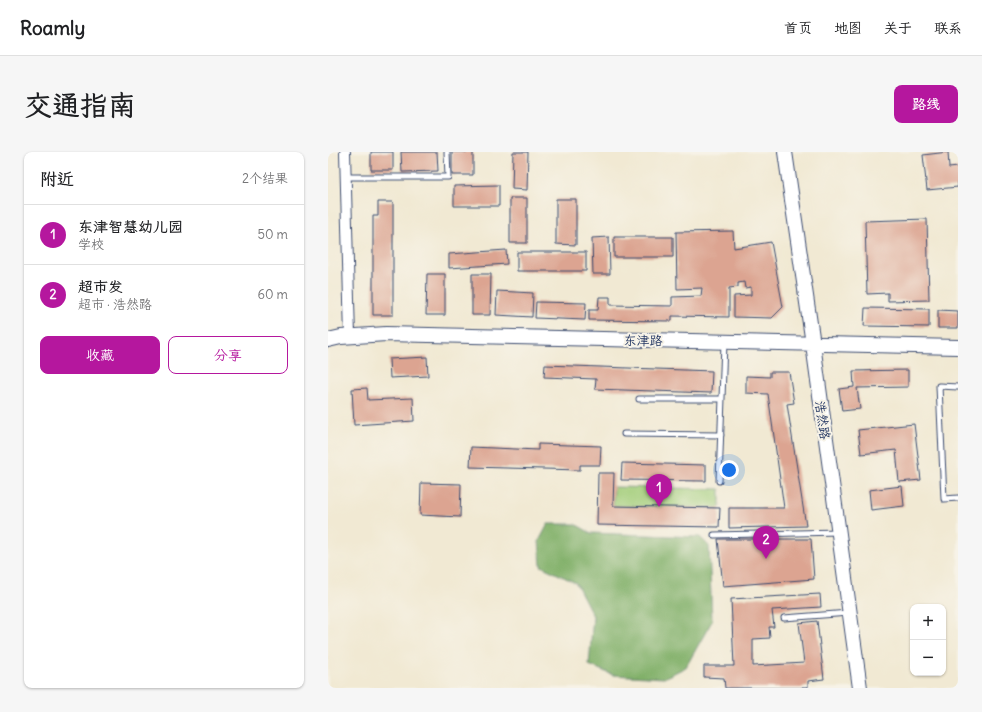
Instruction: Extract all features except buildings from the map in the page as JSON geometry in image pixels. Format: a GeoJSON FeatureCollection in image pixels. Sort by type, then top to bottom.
{"type":"FeatureCollection","features":[{"type":"Feature","properties":{"kind":"street"},"geometry":{"type":"LineString","coordinates":[[345,152],[350,337]]}},
{"type":"Feature","properties":{"kind":"street","name":"浩然路"},"geometry":{"type":"LineString","coordinates":[[785,152],[860,688]]}},
{"type":"Feature","properties":{"kind":"street","name":"东津路"},"geometry":{"type":"LineString","coordinates":[[328,340],[341,337],[386,334],[958,347]]}},
{"type":"Feature","properties":{"kind":"lane"},"geometry":{"type":"LineString","coordinates":[[345,177],[448,177],[447,152]]}},
{"type":"Feature","properties":{"kind":"lane"},"geometry":{"type":"LineString","coordinates":[[719,481],[724,342]]}},
{"type":"Feature","properties":{"kind":"lane"},"geometry":{"type":"LineString","coordinates":[[958,386],[939,386],[944,499],[958,498]]}},
{"type":"Feature","properties":{"kind":"lane"},"geometry":{"type":"LineString","coordinates":[[638,398],[722,399]]}},
{"type":"Feature","properties":{"kind":"lane"},"geometry":{"type":"LineString","coordinates":[[624,434],[721,435]]}},
{"type":"Feature","properties":{"kind":"lane"},"geometry":{"type":"LineString","coordinates":[[714,535],[839,532]]}},
{"type":"Feature","properties":{"kind":"lane"},"geometry":{"type":"LineString","coordinates":[[784,618],[850,613]]}},
{"type":"Feature","properties":{"kind":"green space"},"geometry":{"type":"Polygon","coordinates":[[[614,487],[720,489],[720,508],[613,506],[614,487]]]}},
{"type":"Feature","properties":{"kind":"green space"},"geometry":{"type":"Polygon","coordinates":[[[548,524],[575,524],[591,533],[700,537],[709,546],[712,621],[686,667],[664,678],[613,675],[589,665],[593,616],[576,583],[541,566],[539,541],[548,524]]]}},
{"type":"Feature","properties":{"kind":"place","name":"东津智慧幼儿园"},"geometry":{"type":"Point","coordinates":[659,507]}},
{"type":"Feature","properties":{"kind":"place","name":"超市发"},"geometry":{"type":"Point","coordinates":[766,559]}}]}
